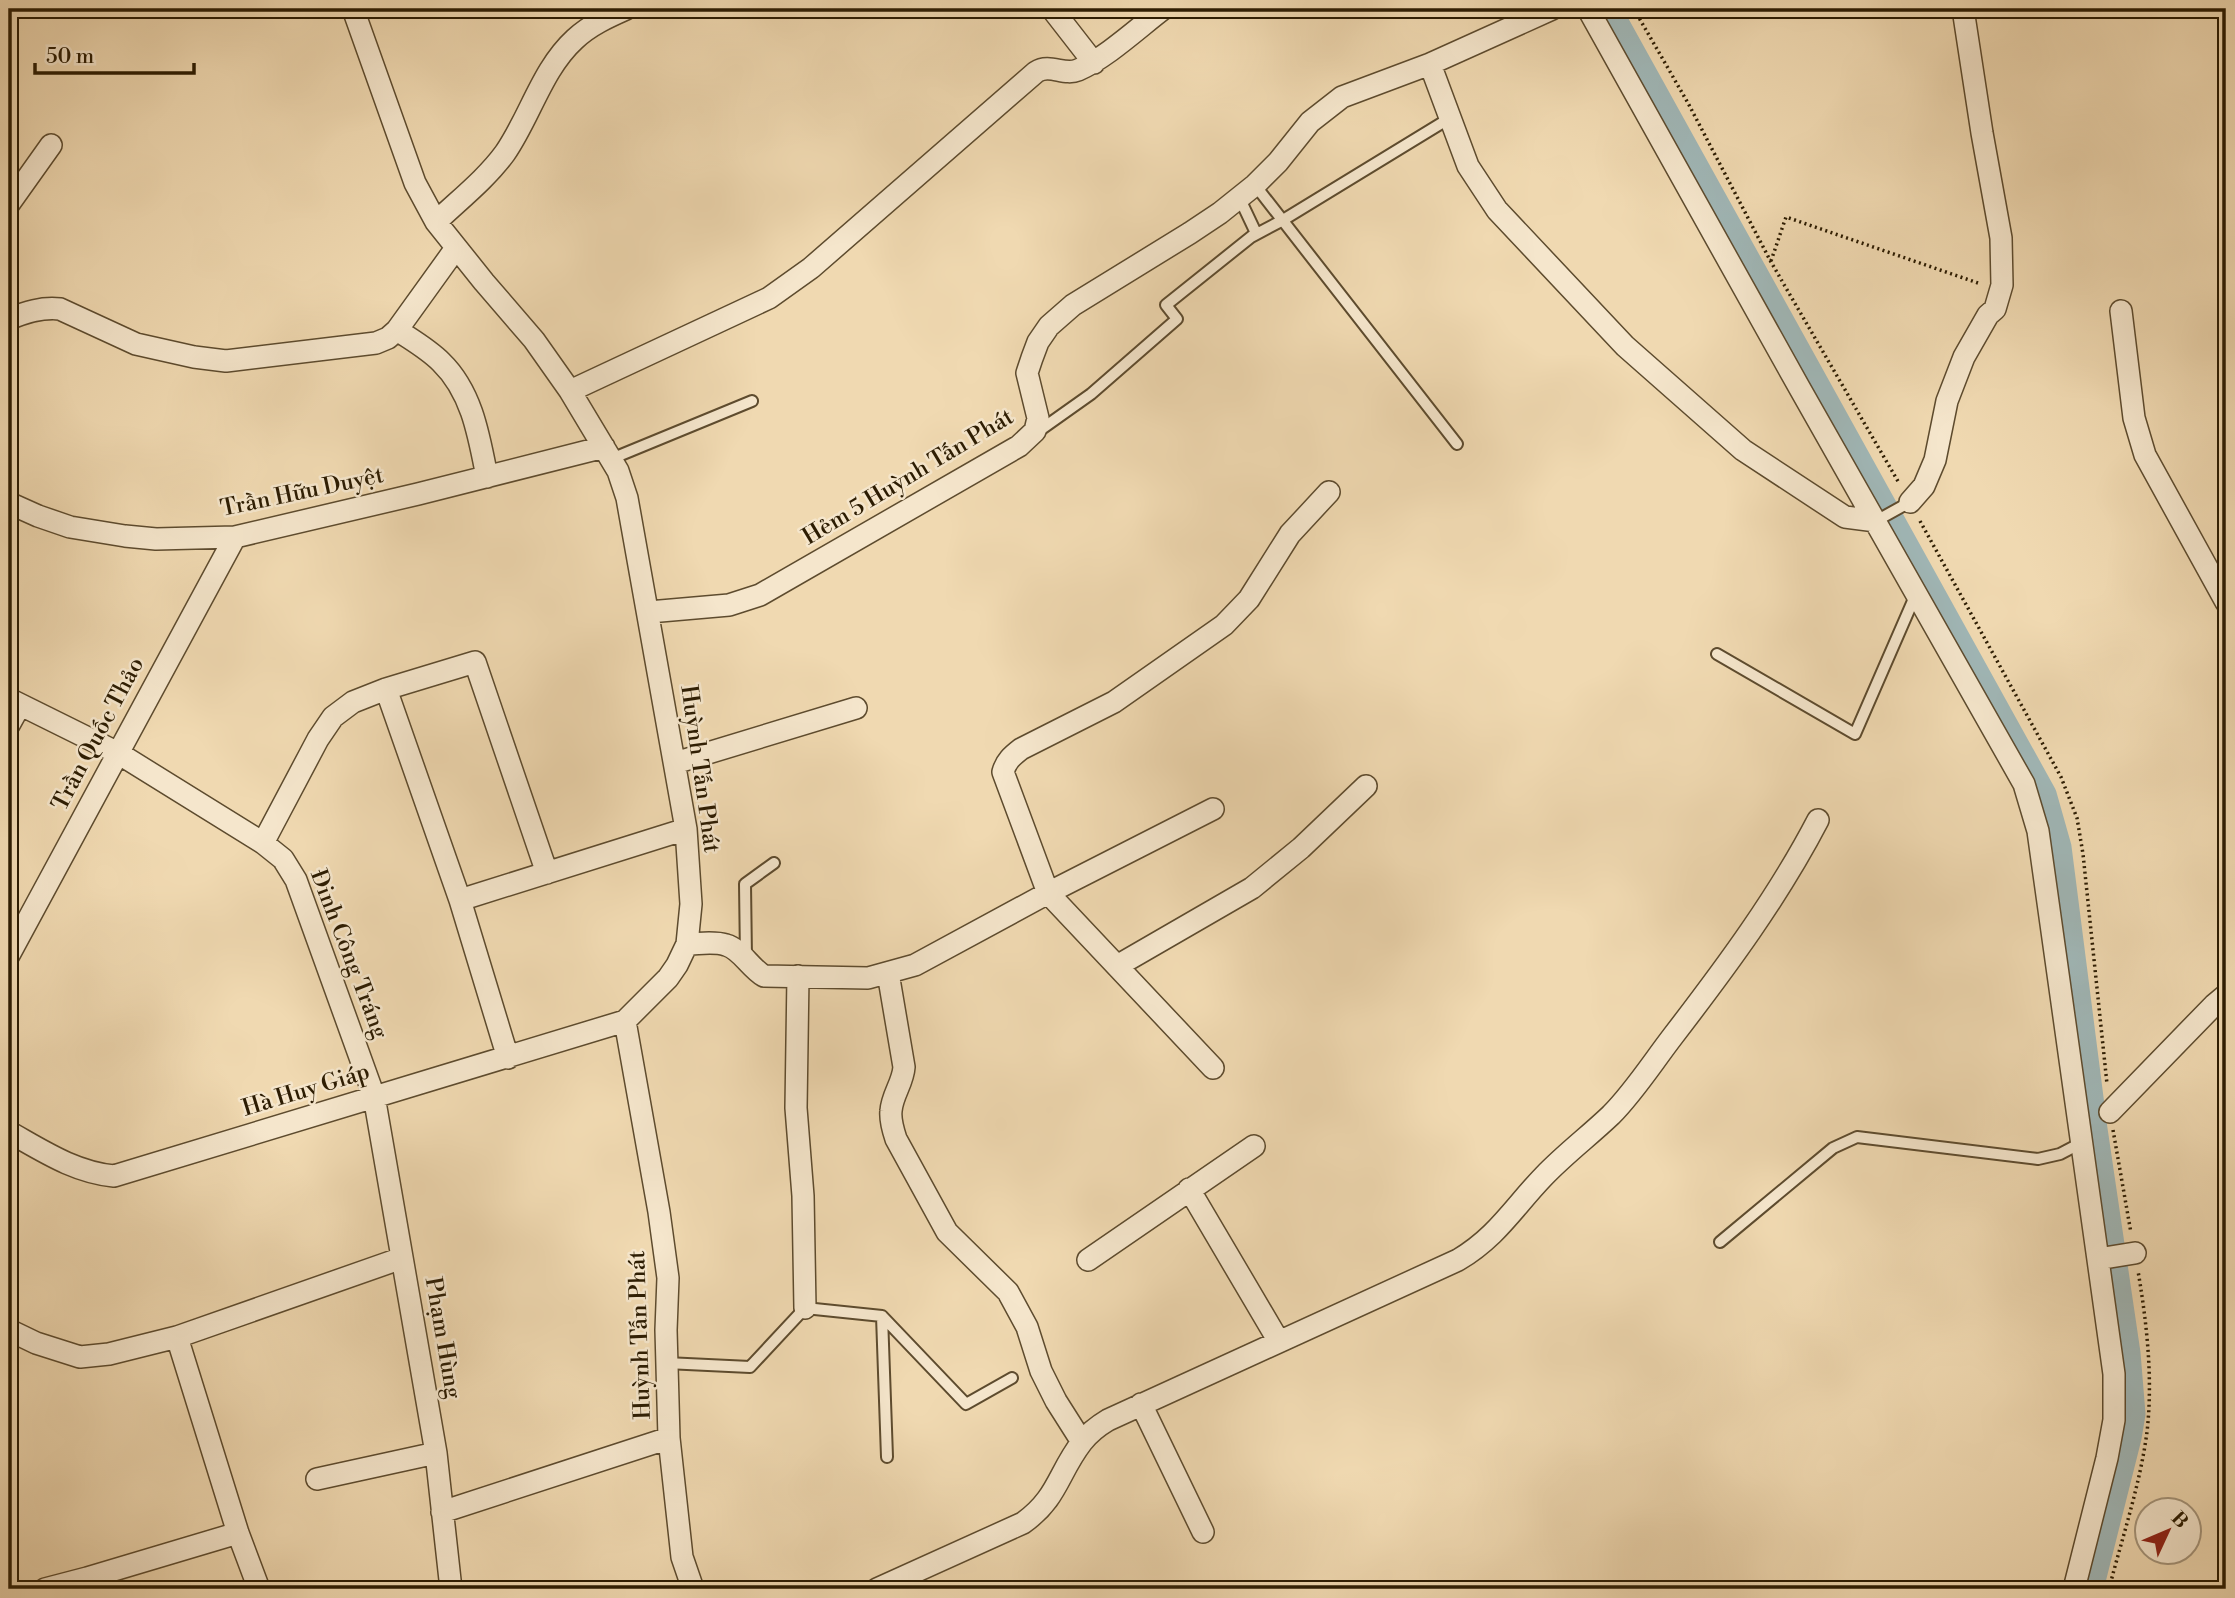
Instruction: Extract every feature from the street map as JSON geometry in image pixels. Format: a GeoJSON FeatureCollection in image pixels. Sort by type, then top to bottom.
{"type":"FeatureCollection","features":[{"type":"Feature","properties":{"kind":"street","name":"Huỳnh Tấn Phát"},"geometry":{"type":"LineString","coordinates":[[353,9],[415,183],[436,222],[534,340],[570,391],[618,471],[627,498],[686,829],[691,904],[687,944],[677,965],[668,978],[625,1021],[668,1278],[666,1363],[669,1438],[682,1557],[693,1589]]}},
{"type":"Feature","properties":{"kind":"street"},"geometry":{"type":"LineString","coordinates":[[436,222],[502,158],[525,121],[553,66],[574,40],[595,24],[626,9]]}},
{"type":"Feature","properties":{"kind":"street"},"geometry":{"type":"LineString","coordinates":[[1052,9],[1094,63]]}},
{"type":"Feature","properties":{"kind":"street"},"geometry":{"type":"LineString","coordinates":[[570,391],[769,298],[789,286],[1036,72],[1044,68],[1074,72],[1094,63],[1163,9]]}},
{"type":"Feature","properties":{"kind":"street","name":"Hẻm 5 Huỳnh Tấn Phát"},"geometry":{"type":"LineString","coordinates":[[649,612],[729,606],[760,595],[1028,439],[1035,430],[1038,418],[1027,373],[1038,342],[1049,326],[1073,305],[1190,233],[1247,191],[1278,162],[1310,122],[1342,97],[1430,64],[1552,9]]}},
{"type":"Feature","properties":{"kind":"street"},"geometry":{"type":"LineString","coordinates":[[1588,9],[2024,784],[2031,804],[2038,831],[2114,1374],[2114,1420],[2108,1458],[2074,1589]]}},
{"type":"Feature","properties":{"kind":"street"},"geometry":{"type":"LineString","coordinates":[[1910,502],[1924,486],[1935,460],[1947,401],[1964,358],[1988,316],[1995,309],[2002,285],[2001,238],[1963,9]]}},
{"type":"Feature","properties":{"kind":"street"},"geometry":{"type":"LineString","coordinates":[[1430,64],[1468,166],[1497,210],[1625,346],[1743,450],[1845,517],[1876,521]]}},
{"type":"Feature","properties":{"kind":"street"},"geometry":{"type":"LineString","coordinates":[[9,204],[51,145]]}},
{"type":"Feature","properties":{"kind":"street"},"geometry":{"type":"LineString","coordinates":[[9,319],[36,310],[60,309],[136,344],[194,357],[226,360],[376,343],[397,330],[456,248]]}},
{"type":"Feature","properties":{"kind":"street"},"geometry":{"type":"LineString","coordinates":[[2121,311],[2134,418],[2145,456],[2226,602]]}},
{"type":"Feature","properties":{"kind":"street"},"geometry":{"type":"LineString","coordinates":[[397,330],[432,354],[454,376],[477,425],[487,477]]}},
{"type":"Feature","properties":{"kind":"street","name":"Trần Hữu Duyệt"},"geometry":{"type":"LineString","coordinates":[[9,503],[70,527],[125,536],[156,539],[234,537],[487,477],[608,453]]}},
{"type":"Feature","properties":{"kind":"street"},"geometry":{"type":"LineString","coordinates":[[1213,1068],[1048,893],[1003,772],[1011,757],[1021,749],[1114,702],[1224,625],[1249,599],[1290,534],[1329,492]]}},
{"type":"Feature","properties":{"kind":"street","name":"Trần Quốc Thảo"},"geometry":{"type":"LineString","coordinates":[[9,956],[234,537]]}},
{"type":"Feature","properties":{"kind":"street"},"geometry":{"type":"LineString","coordinates":[[263,843],[318,739],[333,717],[354,702],[386,689],[475,662],[547,873]]}},
{"type":"Feature","properties":{"kind":"street"},"geometry":{"type":"LineString","coordinates":[[386,689],[460,900],[509,1058]]}},
{"type":"Feature","properties":{"kind":"street"},"geometry":{"type":"LineString","coordinates":[[9,725],[14,702]]}},
{"type":"Feature","properties":{"kind":"street","name":"Đinh Công Tráng"},"geometry":{"type":"LineString","coordinates":[[14,702],[118,753],[263,843],[282,859],[296,880],[374,1096]]}},
{"type":"Feature","properties":{"kind":"street"},"geometry":{"type":"LineString","coordinates":[[675,763],[856,708]]}},
{"type":"Feature","properties":{"kind":"street"},"geometry":{"type":"LineString","coordinates":[[1117,966],[1252,888],[1309,842],[1366,786]]}},
{"type":"Feature","properties":{"kind":"street"},"geometry":{"type":"LineString","coordinates":[[687,944],[724,944],[764,976],[868,978],[888,974],[939,953],[1048,893],[1213,809]]}},
{"type":"Feature","properties":{"kind":"street"},"geometry":{"type":"LineString","coordinates":[[877,1589],[1023,1523],[1039,1511],[1052,1495],[1082,1441],[1108,1420],[1477,1249],[1495,1233],[1543,1176],[1612,1114],[1650,1067],[1724,968],[1787,876],[1818,820]]}},
{"type":"Feature","properties":{"kind":"street"},"geometry":{"type":"LineString","coordinates":[[460,900],[686,829]]}},
{"type":"Feature","properties":{"kind":"street"},"geometry":{"type":"LineString","coordinates":[[888,974],[904,1067],[903,1079],[891,1110],[891,1123],[896,1139],[947,1232],[996,1278],[1019,1309],[1041,1371],[1056,1401],[1082,1441]]}},
{"type":"Feature","properties":{"kind":"street"},"geometry":{"type":"LineString","coordinates":[[798,976],[796,1108],[803,1196],[805,1308]]}},
{"type":"Feature","properties":{"kind":"street"},"geometry":{"type":"LineString","coordinates":[[2110,1112],[2226,995]]}},
{"type":"Feature","properties":{"kind":"street","name":"Hà Huy Giáp"},"geometry":{"type":"LineString","coordinates":[[9,1132],[69,1166],[94,1174],[114,1176],[625,1021]]}},
{"type":"Feature","properties":{"kind":"street","name":"Phạm Hùng"},"geometry":{"type":"LineString","coordinates":[[374,1096],[436,1453],[451,1589]]}},
{"type":"Feature","properties":{"kind":"street"},"geometry":{"type":"LineString","coordinates":[[1088,1260],[1254,1146]]}},
{"type":"Feature","properties":{"kind":"street"},"geometry":{"type":"LineString","coordinates":[[1189,1189],[1278,1340]]}},
{"type":"Feature","properties":{"kind":"street"},"geometry":{"type":"LineString","coordinates":[[2098,1259],[2135,1253]]}},
{"type":"Feature","properties":{"kind":"street"},"geometry":{"type":"LineString","coordinates":[[9,1330],[36,1343],[80,1357],[109,1354],[177,1337],[402,1258]]}},
{"type":"Feature","properties":{"kind":"street"},"geometry":{"type":"LineString","coordinates":[[177,1337],[238,1533],[259,1589]]}},
{"type":"Feature","properties":{"kind":"street"},"geometry":{"type":"LineString","coordinates":[[1141,1404],[1203,1532]]}},
{"type":"Feature","properties":{"kind":"street"},"geometry":{"type":"LineString","coordinates":[[442,1512],[669,1438]]}},
{"type":"Feature","properties":{"kind":"street"},"geometry":{"type":"LineString","coordinates":[[317,1479],[436,1453]]}},
{"type":"Feature","properties":{"kind":"street"},"geometry":{"type":"LineString","coordinates":[[45,1589],[89,1584],[238,1533]]}},
{"type":"Feature","properties":{"kind":"lane"},"geometry":{"type":"LineString","coordinates":[[1249,238],[1450,118]]}},
{"type":"Feature","properties":{"kind":"lane"},"geometry":{"type":"LineString","coordinates":[[1247,191],[1283,220],[1457,444]]}},
{"type":"Feature","properties":{"kind":"lane"},"geometry":{"type":"LineString","coordinates":[[1028,439],[1091,394],[1177,320],[1167,305],[1256,233],[1247,191]]}},
{"type":"Feature","properties":{"kind":"lane"},"geometry":{"type":"LineString","coordinates":[[608,453],[752,401]]}},
{"type":"Feature","properties":{"kind":"lane"},"geometry":{"type":"LineString","coordinates":[[1876,521],[1910,502]]}},
{"type":"Feature","properties":{"kind":"lane"},"geometry":{"type":"LineString","coordinates":[[1717,654],[1855,734],[1917,593]]}},
{"type":"Feature","properties":{"kind":"lane"},"geometry":{"type":"LineString","coordinates":[[746,961],[745,884],[774,863]]}},
{"type":"Feature","properties":{"kind":"lane"},"geometry":{"type":"LineString","coordinates":[[1720,1242],[1833,1148],[1857,1137],[2038,1158],[2060,1154],[2081,1143]]}},
{"type":"Feature","properties":{"kind":"lane"},"geometry":{"type":"LineString","coordinates":[[666,1363],[750,1367],[805,1308],[882,1317],[966,1404],[1012,1378]]}},
{"type":"Feature","properties":{"kind":"lane"},"geometry":{"type":"LineString","coordinates":[[882,1317],[887,1457]]}},
{"type":"Feature","properties":{"kind":"path"},"geometry":{"type":"LineString","coordinates":[[1634,9],[1688,103],[1770,262],[1910,502],[2061,776],[2077,818],[2110,1112],[2146,1321],[2150,1398],[2140,1470],[2109,1589]]}},
{"type":"Feature","properties":{"kind":"path"},"geometry":{"type":"LineString","coordinates":[[1770,262],[1786,217],[1978,283]]}},
{"type":"Feature","properties":{"kind":"waterway"},"geometry":{"type":"LineString","coordinates":[[1610,9],[2045,794],[2060,847],[2096,1129],[2129,1353],[2134,1414],[2092,1589]]}}]}
